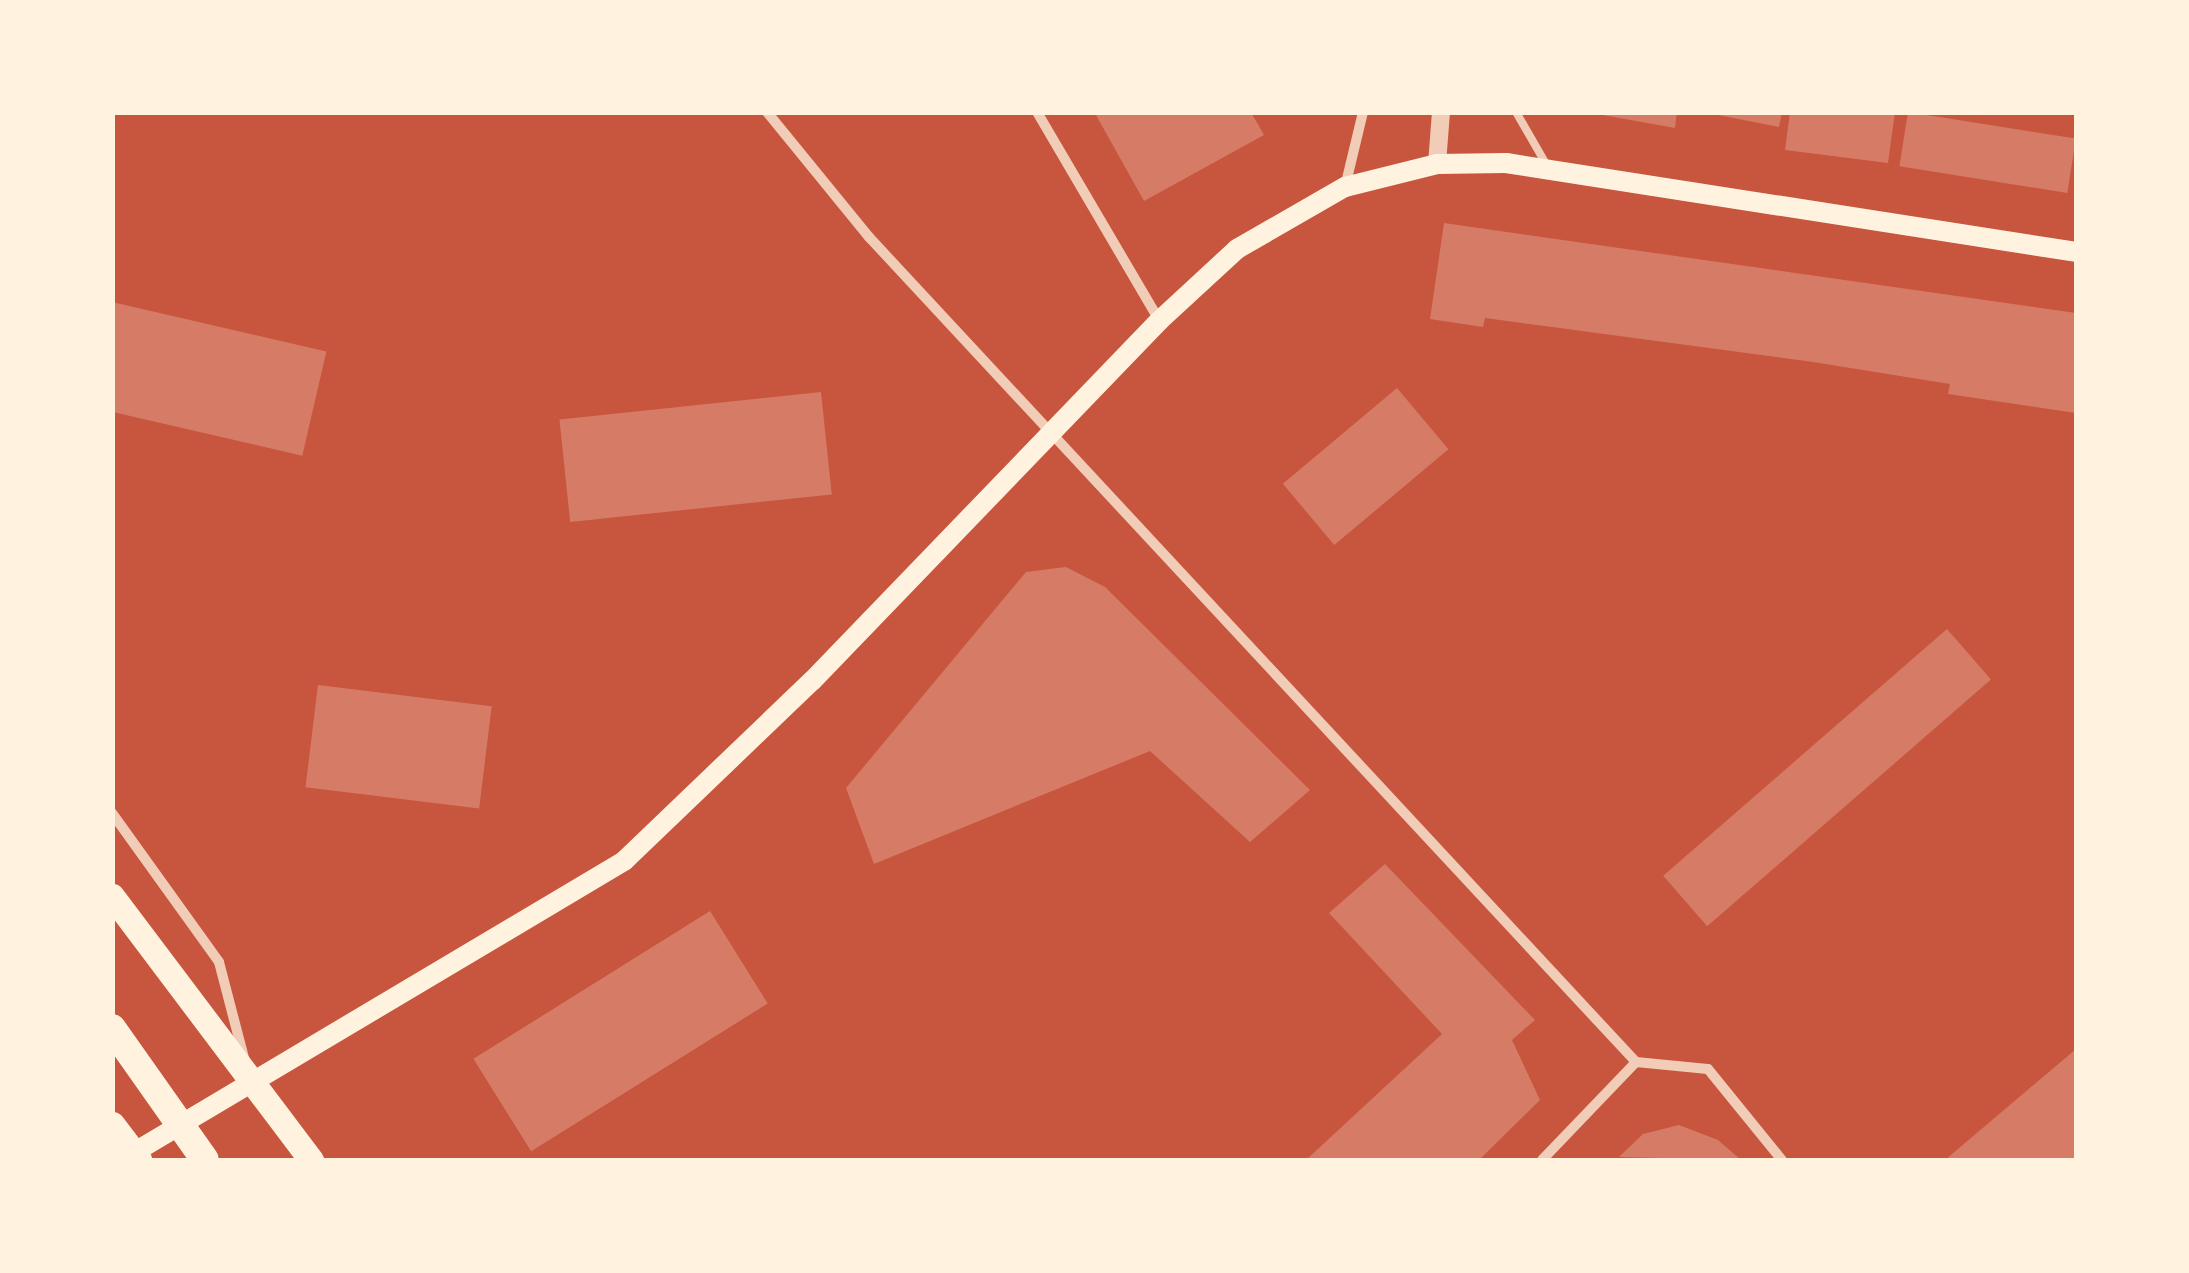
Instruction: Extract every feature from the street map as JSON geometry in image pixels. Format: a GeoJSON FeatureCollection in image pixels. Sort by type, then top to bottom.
{"type":"FeatureCollection","features":[{"type":"Feature","properties":{"kind":"highway"},"geometry":{"type":"LineString","coordinates":[[112,1028],[205,1160]]}},
{"type":"Feature","properties":{"kind":"highway"},"geometry":{"type":"LineString","coordinates":[[112,1126],[138,1160]]}},
{"type":"Feature","properties":{"kind":"main road"},"geometry":{"type":"LineString","coordinates":[[121,1160],[250,1078],[624,861],[812,681],[1159,321],[1238,249],[1345,187],[1437,164],[1549,168],[2076,252]]}},
{"type":"Feature","properties":{"kind":"main road"},"geometry":{"type":"LineString","coordinates":[[112,896],[311,1160]]}},
{"type":"Feature","properties":{"kind":"street"},"geometry":{"type":"LineString","coordinates":[[767,112],[868,236],[1636,1062],[1708,1070],[1782,1160]]}},
{"type":"Feature","properties":{"kind":"street"},"geometry":{"type":"LineString","coordinates":[[1037,112],[1159,321]]}},
{"type":"Feature","properties":{"kind":"street"},"geometry":{"type":"LineString","coordinates":[[1345,187],[1363,112]]}},
{"type":"Feature","properties":{"kind":"street"},"geometry":{"type":"LineString","coordinates":[[1437,164],[1441,112]]}},
{"type":"Feature","properties":{"kind":"street"},"geometry":{"type":"LineString","coordinates":[[112,813],[219,962],[250,1078]]}},
{"type":"Feature","properties":{"kind":"street"},"geometry":{"type":"LineString","coordinates":[[1542,1160],[1636,1062]]}},
{"type":"Feature","properties":{"kind":"lane"},"geometry":{"type":"LineString","coordinates":[[1516,112],[1549,168]]}},
{"type":"Feature","properties":{"kind":"building"},"geometry":{"type":"Polygon","coordinates":[[[1251,112],[1264,135],[1144,201],[1096,115],[1251,112]]]}},
{"type":"Feature","properties":{"kind":"building"},"geometry":{"type":"Polygon","coordinates":[[[1586,112],[1677,112],[1675,128],[1586,112]]]}},
{"type":"Feature","properties":{"kind":"building"},"geometry":{"type":"Polygon","coordinates":[[[1703,112],[1782,112],[1779,127],[1703,112]]]}},
{"type":"Feature","properties":{"kind":"building"},"geometry":{"type":"Polygon","coordinates":[[[1790,112],[1895,112],[1888,163],[1785,150],[1790,112]]]}},
{"type":"Feature","properties":{"kind":"building"},"geometry":{"type":"Polygon","coordinates":[[[1908,112],[2076,139],[2067,193],[1899,166],[1908,112]]]}},
{"type":"Feature","properties":{"kind":"building"},"geometry":{"type":"Polygon","coordinates":[[[1444,223],[2076,313],[2076,413],[1948,394],[1950,384],[1813,362],[1485,318],[1483,327],[1430,319],[1444,223]]]}},
{"type":"Feature","properties":{"kind":"building"},"geometry":{"type":"Polygon","coordinates":[[[112,302],[326,351],[302,456],[112,412],[112,302]]]}},
{"type":"Feature","properties":{"kind":"building"},"geometry":{"type":"Polygon","coordinates":[[[1397,388],[1448,449],[1334,545],[1283,484],[1397,388]]]}},
{"type":"Feature","properties":{"kind":"building"},"geometry":{"type":"Polygon","coordinates":[[[821,392],[832,494],[570,522],[559,419],[821,392]]]}},
{"type":"Feature","properties":{"kind":"building"},"geometry":{"type":"Polygon","coordinates":[[[1066,567],[1105,587],[1310,790],[1250,842],[1150,751],[874,864],[846,788],[1026,572],[1066,567]]]}},
{"type":"Feature","properties":{"kind":"building"},"geometry":{"type":"Polygon","coordinates":[[[1947,629],[1991,680],[1707,926],[1663,876],[1947,629]]]}},
{"type":"Feature","properties":{"kind":"building"},"geometry":{"type":"Polygon","coordinates":[[[318,685],[492,706],[479,809],[305,787],[318,685]]]}},
{"type":"Feature","properties":{"kind":"building"},"geometry":{"type":"Polygon","coordinates":[[[1385,864],[1535,1020],[1512,1040],[1540,1100],[1479,1160],[1306,1160],[1442,1034],[1329,913],[1385,864]]]}},
{"type":"Feature","properties":{"kind":"building"},"geometry":{"type":"Polygon","coordinates":[[[710,911],[768,1003],[531,1151],[473,1059],[710,911]]]}},
{"type":"Feature","properties":{"kind":"building"},"geometry":{"type":"Polygon","coordinates":[[[2076,1049],[2076,1160],[1945,1160],[2076,1049]]]}},
{"type":"Feature","properties":{"kind":"building"},"geometry":{"type":"Polygon","coordinates":[[[1679,1125],[1718,1140],[1741,1160],[1619,1157],[1643,1134],[1679,1125]]]}}]}
